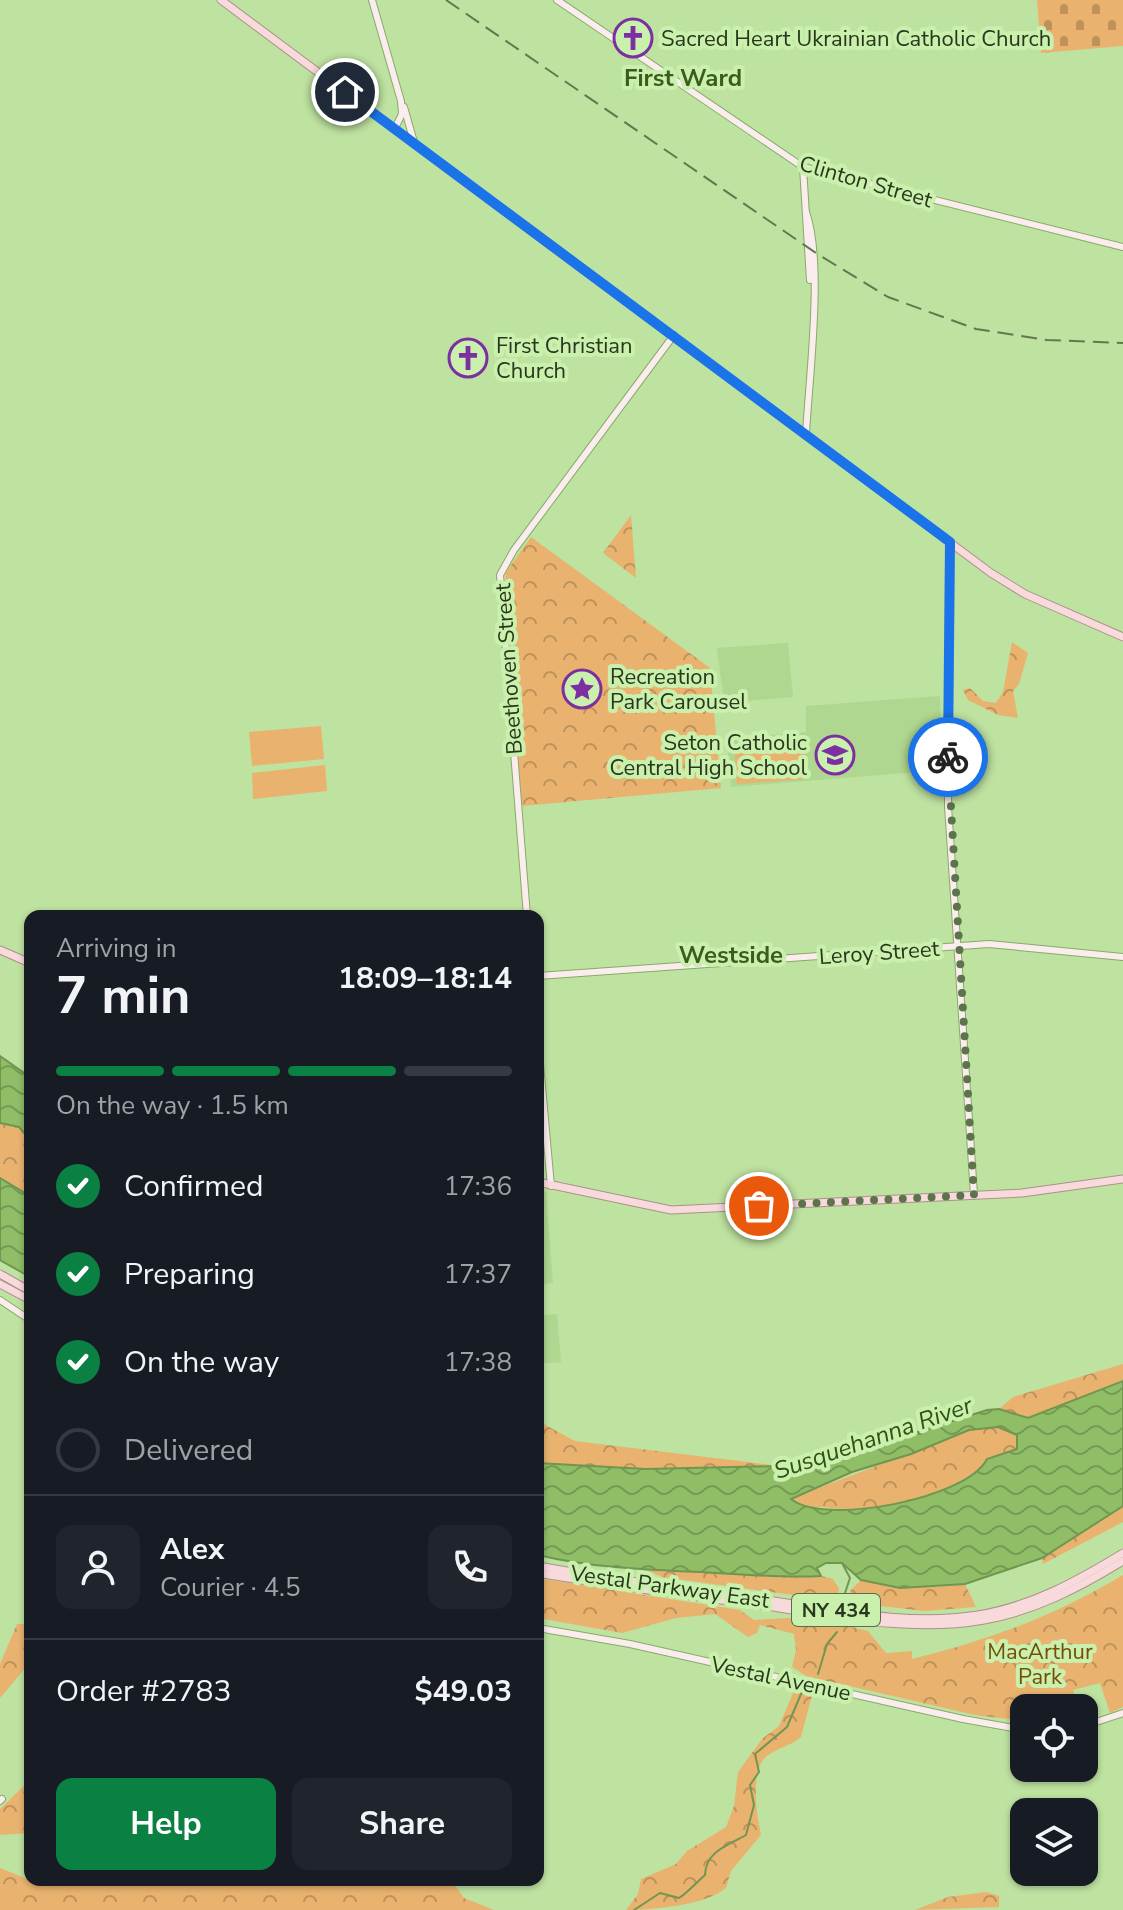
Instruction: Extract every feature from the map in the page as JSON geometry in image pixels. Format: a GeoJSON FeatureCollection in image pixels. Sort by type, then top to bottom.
{"type":"FeatureCollection","features":[{"type":"Feature","properties":{"kind":"main road"},"geometry":{"type":"LineString","coordinates":[[221,0],[950,542],[1025,594],[1123,637]]}},
{"type":"Feature","properties":{"kind":"main road"},"geometry":{"type":"LineString","coordinates":[[0,950],[24,960]]}},
{"type":"Feature","properties":{"kind":"main road"},"geometry":{"type":"LineString","coordinates":[[544,1184],[671,1210],[974,1195],[1123,1179]]}},
{"type":"Feature","properties":{"kind":"main road"},"geometry":{"type":"LineString","coordinates":[[0,1274],[24,1288]]}},
{"type":"Feature","properties":{"kind":"main road"},"geometry":{"type":"LineString","coordinates":[[0,1284],[24,1297]]}},
{"type":"Feature","properties":{"kind":"main road","name":"Vestal Parkway East"},"geometry":{"type":"LineString","coordinates":[[544,1567],[851,1612],[931,1619],[979,1615],[1032,1601],[1060,1589],[1123,1553]]}},
{"type":"Feature","properties":{"kind":"main road","name":"Vestal Parkway East"},"geometry":{"type":"LineString","coordinates":[[544,1574],[879,1622],[937,1625],[985,1620],[1027,1609],[1069,1592],[1123,1561]]}},
{"type":"Feature","properties":{"kind":"street"},"geometry":{"type":"LineString","coordinates":[[372,0],[414,142]]}},
{"type":"Feature","properties":{"kind":"street","name":"Clinton Street"},"geometry":{"type":"LineString","coordinates":[[557,0],[803,167],[1123,247]]}},
{"type":"Feature","properties":{"kind":"street"},"geometry":{"type":"LineString","coordinates":[[395,128],[402,114],[401,101]]}},
{"type":"Feature","properties":{"kind":"street"},"geometry":{"type":"LineString","coordinates":[[803,167],[804,226],[813,287],[806,434]]}},
{"type":"Feature","properties":{"kind":"street","name":"Beethoven Street"},"geometry":{"type":"LineString","coordinates":[[527,910],[500,575],[514,550],[674,335]]}},
{"type":"Feature","properties":{"kind":"street"},"geometry":{"type":"LineString","coordinates":[[950,542],[948,806],[974,1195]]}},
{"type":"Feature","properties":{"kind":"street","name":"Leroy Street"},"geometry":{"type":"LineString","coordinates":[[544,976],[1012,944],[1123,957]]}},
{"type":"Feature","properties":{"kind":"street"},"geometry":{"type":"LineString","coordinates":[[544,1108],[551,1186]]}},
{"type":"Feature","properties":{"kind":"street"},"geometry":{"type":"LineString","coordinates":[[0,1300],[24,1316]]}},
{"type":"Feature","properties":{"kind":"street","name":"Vestal Avenue"},"geometry":{"type":"LineString","coordinates":[[544,1629],[630,1644],[1010,1727]]}},
{"type":"Feature","properties":{"kind":"street"},"geometry":{"type":"LineString","coordinates":[[1098,1721],[1123,1713]]}},
{"type":"Feature","properties":{"kind":"shaded area"},"geometry":{"type":"Polygon","coordinates":[[[788,643],[793,697],[724,703],[717,648],[788,643]]]}},
{"type":"Feature","properties":{"kind":"shaded area","name":"Seton Catholic Central High School"},"geometry":{"type":"Polygon","coordinates":[[[940,696],[942,770],[731,787],[727,739],[806,732],[806,706],[940,696]]]}},
{"type":"Feature","properties":{"kind":"shaded area"},"geometry":{"type":"Polygon","coordinates":[[[544,1191],[546,1192],[553,1283],[544,1284],[544,1191]]]}},
{"type":"Feature","properties":{"kind":"shaded area"},"geometry":{"type":"Polygon","coordinates":[[[557,1314],[561,1362],[544,1363],[544,1315],[557,1314]]]}},
{"type":"Feature","properties":{"kind":"green space"},"geometry":{"type":"Polygon","coordinates":[[[1037,0],[1123,0],[1123,46],[1041,53],[1037,0]]]}},
{"type":"Feature","properties":{"kind":"green space"},"geometry":{"type":"Polygon","coordinates":[[[631,515],[636,578],[603,553],[631,515]]]}},
{"type":"Feature","properties":{"kind":"green space"},"geometry":{"type":"Polygon","coordinates":[[[531,537],[710,668],[721,788],[522,806],[505,585],[506,572],[531,537]]]}},
{"type":"Feature","properties":{"kind":"green space"},"geometry":{"type":"Polygon","coordinates":[[[1012,642],[1028,653],[1019,684],[1013,691],[1018,718],[998,715],[968,700],[963,690],[970,688],[983,701],[996,703],[1003,692],[1012,642]]]}},
{"type":"Feature","properties":{"kind":"green space"},"geometry":{"type":"Polygon","coordinates":[[[321,726],[324,759],[252,766],[249,732],[321,726]]]}},
{"type":"Feature","properties":{"kind":"green space"},"geometry":{"type":"Polygon","coordinates":[[[806,741],[808,779],[737,784],[734,746],[806,741]]]}},
{"type":"Feature","properties":{"kind":"green space"},"geometry":{"type":"Polygon","coordinates":[[[325,765],[327,791],[253,799],[252,773],[325,765]]]}},
{"type":"Feature","properties":{"kind":"green space"},"geometry":{"type":"Polygon","coordinates":[[[0,1123],[19,1127],[24,1133],[24,1192],[0,1178],[0,1123]]]}},
{"type":"Feature","properties":{"kind":"green space"},"geometry":{"type":"Polygon","coordinates":[[[1123,1364],[1123,1381],[1028,1418],[999,1409],[1013,1397],[1123,1364]]]}},
{"type":"Feature","properties":{"kind":"green space"},"geometry":{"type":"Polygon","coordinates":[[[544,1424],[575,1441],[780,1466],[646,1469],[544,1463],[544,1424]]]}},
{"type":"Feature","properties":{"kind":"green space"},"geometry":{"type":"Polygon","coordinates":[[[998,1427],[1017,1435],[1018,1449],[920,1500],[875,1508],[846,1509],[805,1506],[790,1499],[970,1430],[998,1427]]]}},
{"type":"Feature","properties":{"kind":"green space"},"geometry":{"type":"Polygon","coordinates":[[[1123,1506],[1123,1522],[1043,1564],[1042,1558],[1123,1506]]]}},
{"type":"Feature","properties":{"kind":"green space"},"geometry":{"type":"Polygon","coordinates":[[[646,1570],[822,1576],[833,1579],[839,1588],[838,1598],[835,1601],[662,1577],[646,1570]]]}},
{"type":"Feature","properties":{"kind":"green space","name":"MacArthur Park"},"geometry":{"type":"Polygon","coordinates":[[[1123,1575],[1123,1707],[1110,1713],[1100,1683],[1073,1690],[1074,1694],[1010,1694],[1010,1719],[975,1715],[806,1676],[792,1667],[796,1650],[794,1634],[760,1625],[757,1633],[748,1637],[715,1614],[676,1618],[622,1633],[544,1619],[544,1579],[740,1610],[754,1620],[786,1618],[832,1622],[868,1631],[886,1653],[912,1651],[912,1659],[1021,1625],[1123,1575]]]}},
{"type":"Feature","properties":{"kind":"green space"},"geometry":{"type":"Polygon","coordinates":[[[861,1580],[935,1587],[965,1584],[976,1607],[924,1611],[855,1603],[849,1599],[850,1591],[861,1580]]]}},
{"type":"Feature","properties":{"kind":"green space"},"geometry":{"type":"Polygon","coordinates":[[[17,1624],[24,1624],[24,1670],[0,1698],[0,1664],[17,1624]]]}},
{"type":"Feature","properties":{"kind":"green space"},"geometry":{"type":"Polygon","coordinates":[[[796,1686],[812,1695],[801,1737],[771,1753],[761,1763],[756,1793],[761,1835],[731,1871],[726,1888],[693,1902],[664,1908],[626,1910],[638,1894],[641,1879],[676,1864],[687,1851],[726,1827],[734,1806],[738,1772],[762,1739],[779,1726],[796,1686]]]}},
{"type":"Feature","properties":{"kind":"green space"},"geometry":{"type":"Polygon","coordinates":[[[24,1786],[24,1833],[0,1835],[0,1809],[24,1786]]]}},
{"type":"Feature","properties":{"kind":"green space"},"geometry":{"type":"Polygon","coordinates":[[[0,1868],[24,1878],[24,1886],[455,1886],[464,1898],[494,1910],[0,1910],[0,1868]]]}},
{"type":"Feature","properties":{"kind":"green space"},"geometry":{"type":"Polygon","coordinates":[[[986,1892],[999,1896],[999,1907],[915,1910],[948,1897],[986,1892]]]}},
{"type":"Feature","properties":{"kind":"water"},"geometry":{"type":"Polygon","coordinates":[[[0,1056],[24,1073],[24,1133],[19,1127],[0,1123],[0,1056]]]}},
{"type":"Feature","properties":{"kind":"water"},"geometry":{"type":"Polygon","coordinates":[[[0,1178],[24,1192],[24,1274],[0,1260],[0,1178]]]}},
{"type":"Feature","properties":{"kind":"water"},"geometry":{"type":"Polygon","coordinates":[[[1123,1381],[1123,1506],[1042,1558],[965,1584],[900,1588],[861,1580],[842,1563],[826,1563],[817,1568],[821,1576],[782,1576],[627,1568],[544,1556],[544,1463],[646,1469],[780,1466],[902,1437],[999,1409],[1028,1418],[1123,1381]],[[998,1427],[969,1430],[911,1454],[852,1472],[791,1499],[808,1507],[833,1510],[894,1504],[953,1486],[974,1473],[987,1459],[1017,1449],[1017,1435],[998,1427]]]}},
{"type":"Feature","properties":{"kind":"waterway"},"geometry":{"type":"LineString","coordinates":[[841,1605],[850,1578],[842,1563]]}},
{"type":"Feature","properties":{"kind":"waterway"},"geometry":{"type":"LineString","coordinates":[[818,1674],[827,1644],[837,1632]]}},
{"type":"Feature","properties":{"kind":"waterway"},"geometry":{"type":"LineString","coordinates":[[634,1910],[660,1893],[682,1896],[705,1875],[713,1855],[746,1835],[754,1805],[750,1785],[759,1772],[755,1754],[787,1727],[801,1694],[809,1688]]}},
{"type":"Feature","properties":{"kind":"railway"},"geometry":{"type":"LineString","coordinates":[[446,0],[819,255],[888,297],[976,329],[1047,340],[1123,343]]}},
{"type":"Feature","properties":{"kind":"way so far"},"geometry":{"type":"LineString","coordinates":[[759,1206],[974,1195],[948,806],[948,757]]}},
{"type":"Feature","properties":{"kind":"place","name":"Sacred Heart Ukrainian Catholic Church"},"geometry":{"type":"Point","coordinates":[633,38]}},
{"type":"Feature","properties":{"kind":"place","name":"First Christian Church"},"geometry":{"type":"Point","coordinates":[468,358]}},
{"type":"Feature","properties":{"kind":"place","name":"Recreation Park Carousel"},"geometry":{"type":"Point","coordinates":[582,689]}},
{"type":"Feature","properties":{"kind":"place","name":"Seton Catholic Central High School"},"geometry":{"type":"Point","coordinates":[835,755]}},
{"type":"Feature","properties":{"kind":"district","name":"First Ward"},"geometry":{"type":"Point","coordinates":[683,78]}},
{"type":"Feature","properties":{"kind":"district","name":"Westside"},"geometry":{"type":"Point","coordinates":[731,955]}},
{"type":"Feature","properties":{"kind":"route"},"geometry":{"type":"LineString","coordinates":[[345,92],[950,542],[947,563],[948,757]]}},
{"type":"Feature","properties":{"kind":"water label","name":"Susquehanna River"},"geometry":{"type":"Point","coordinates":[873,1438]}}]}
